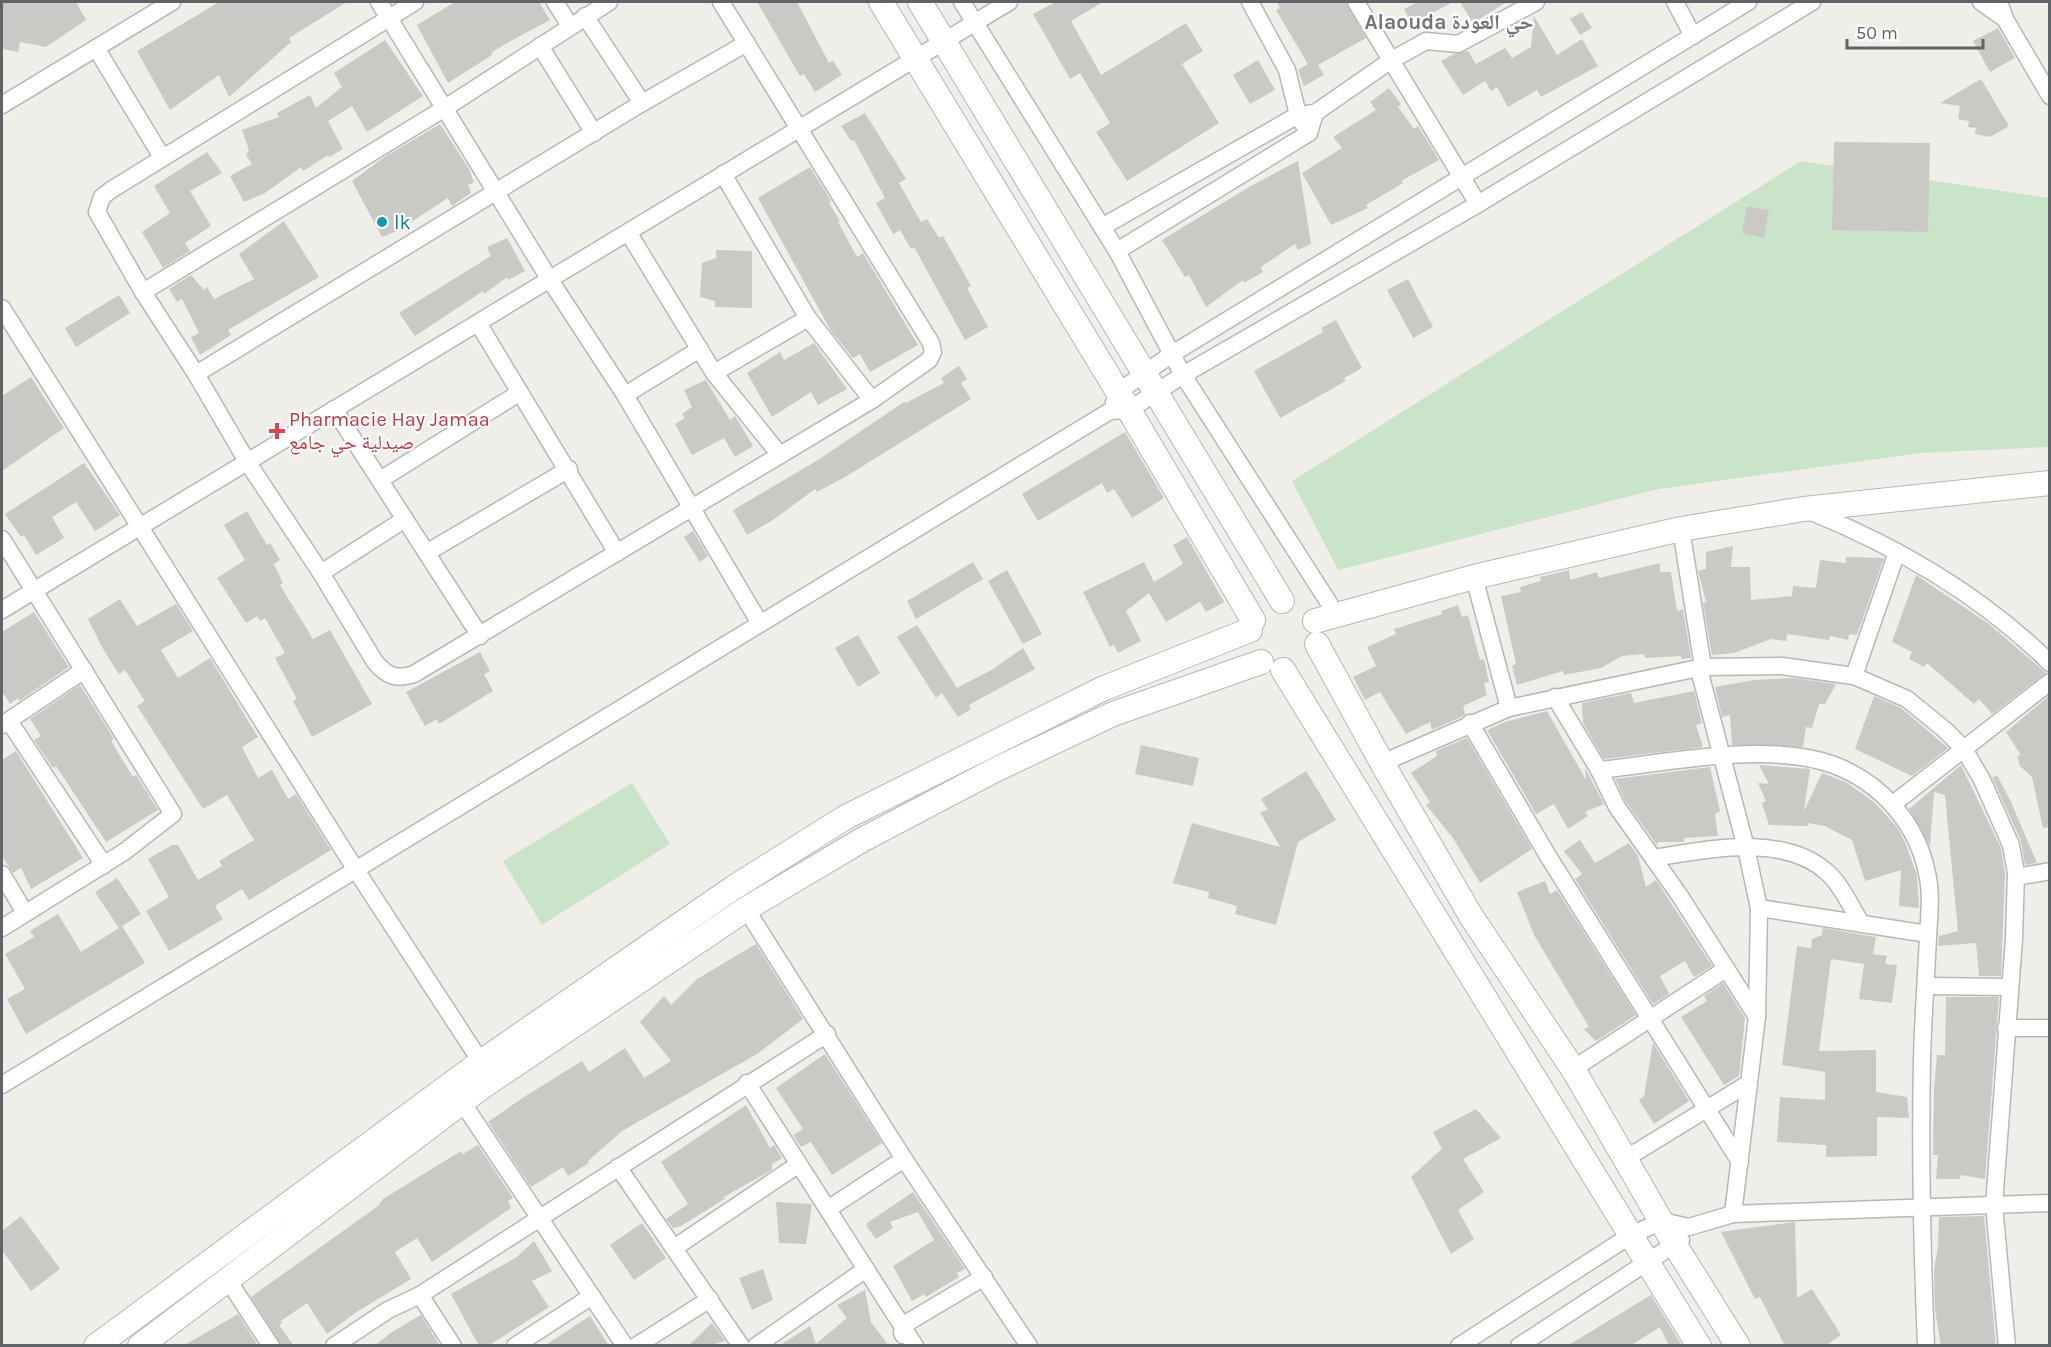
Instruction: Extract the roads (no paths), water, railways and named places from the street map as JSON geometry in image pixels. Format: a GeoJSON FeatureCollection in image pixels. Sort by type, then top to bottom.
{"type":"FeatureCollection","features":[{"type":"Feature","properties":{"kind":"main road"},"geometry":{"type":"LineString","coordinates":[[881,2],[1251,625],[1253,652],[1272,666],[1699,1346]]}},
{"type":"Feature","properties":{"kind":"main road"},"geometry":{"type":"LineString","coordinates":[[920,2],[1282,601]]}},
{"type":"Feature","properties":{"kind":"main road"},"geometry":{"type":"LineString","coordinates":[[140,1346],[462,1102],[746,909],[862,840],[995,770],[1113,714],[1272,666],[1304,663],[1323,627],[1474,577],[1681,530],[1804,509],[2049,483]]}},
{"type":"Feature","properties":{"kind":"main road"},"geometry":{"type":"LineString","coordinates":[[96,1346],[481,1062],[733,888],[846,817],[1102,689],[1251,625],[1265,606],[1282,601],[1302,606],[1323,627],[1382,763],[1471,916],[1573,1070],[1675,1245],[1738,1346]]}},
{"type":"Feature","properties":{"kind":"street"},"geometry":{"type":"LineString","coordinates":[[2,105],[172,2]]}},
{"type":"Feature","properties":{"kind":"street"},"geometry":{"type":"LineString","coordinates":[[379,2],[496,194],[694,508],[759,622]]}},
{"type":"Feature","properties":{"kind":"street"},"geometry":{"type":"LineString","coordinates":[[415,2],[162,157],[102,197],[97,212],[143,292],[196,374],[248,463],[321,573],[375,662],[385,674],[399,678],[414,674],[480,636],[872,400],[929,360],[933,352],[931,343],[721,2]]}},
{"type":"Feature","properties":{"kind":"street"},"geometry":{"type":"LineString","coordinates":[[555,2],[570,26]]}},
{"type":"Feature","properties":{"kind":"street"},"geometry":{"type":"LineString","coordinates":[[143,292],[445,108],[609,2]]}},
{"type":"Feature","properties":{"kind":"street"},"geometry":{"type":"LineString","coordinates":[[962,2],[1117,251],[1323,627]]}},
{"type":"Feature","properties":{"kind":"street"},"geometry":{"type":"LineString","coordinates":[[2,610],[550,280],[915,56],[1009,2]]}},
{"type":"Feature","properties":{"kind":"street"},"geometry":{"type":"LineString","coordinates":[[1117,251],[1309,133],[1306,114],[1287,70],[1250,2]]}},
{"type":"Feature","properties":{"kind":"street"},"geometry":{"type":"LineString","coordinates":[[1356,2],[1478,204]]}},
{"type":"Feature","properties":{"kind":"street"},"geometry":{"type":"LineString","coordinates":[[1102,227],[1306,114],[1426,41],[1458,44],[1536,2]]}},
{"type":"Feature","properties":{"kind":"street"},"geometry":{"type":"LineString","coordinates":[[1675,2],[1693,36]]}},
{"type":"Feature","properties":{"kind":"street"},"geometry":{"type":"LineString","coordinates":[[2,1085],[759,622],[1119,405],[1150,382],[1172,354],[1749,2]]}},
{"type":"Feature","properties":{"kind":"street"},"geometry":{"type":"LineString","coordinates":[[1119,405],[1150,382],[1183,375],[1478,204],[1812,2]]}},
{"type":"Feature","properties":{"kind":"street"},"geometry":{"type":"LineString","coordinates":[[1981,2],[2005,19]]}},
{"type":"Feature","properties":{"kind":"street"},"geometry":{"type":"LineString","coordinates":[[1999,2],[2005,19],[2049,96]]}},
{"type":"Feature","properties":{"kind":"street"},"geometry":{"type":"LineString","coordinates":[[585,16],[642,103]]}},
{"type":"Feature","properties":{"kind":"street"},"geometry":{"type":"LineString","coordinates":[[196,374],[496,194],[642,103],[747,43]]}},
{"type":"Feature","properties":{"kind":"street"},"geometry":{"type":"LineString","coordinates":[[540,46],[594,133]]}},
{"type":"Feature","properties":{"kind":"street"},"geometry":{"type":"LineString","coordinates":[[96,48],[162,157]]}},
{"type":"Feature","properties":{"kind":"street"},"geometry":{"type":"LineString","coordinates":[[723,174],[808,318],[872,400]]}},
{"type":"Feature","properties":{"kind":"street"},"geometry":{"type":"LineString","coordinates":[[628,232],[714,373],[780,455]]}},
{"type":"Feature","properties":{"kind":"street"},"geometry":{"type":"LineString","coordinates":[[2,308],[356,870],[481,1062]]}},
{"type":"Feature","properties":{"kind":"street"},"geometry":{"type":"LineString","coordinates":[[714,373],[808,318]]}},
{"type":"Feature","properties":{"kind":"street"},"geometry":{"type":"LineString","coordinates":[[478,323],[519,393],[569,469],[617,553]]}},
{"type":"Feature","properties":{"kind":"street"},"geometry":{"type":"LineString","coordinates":[[624,395],[700,349]]}},
{"type":"Feature","properties":{"kind":"street"},"geometry":{"type":"LineString","coordinates":[[380,480],[519,393]]}},
{"type":"Feature","properties":{"kind":"street"},"geometry":{"type":"LineString","coordinates":[[334,409],[480,636]]}},
{"type":"Feature","properties":{"kind":"street"},"geometry":{"type":"LineString","coordinates":[[428,552],[569,469]]}},
{"type":"Feature","properties":{"kind":"street"},"geometry":{"type":"LineString","coordinates":[[1804,509],[1856,531],[1896,552],[1981,605],[2049,663]]}},
{"type":"Feature","properties":{"kind":"street"},"geometry":{"type":"LineString","coordinates":[[321,573],[405,519]]}},
{"type":"Feature","properties":{"kind":"street"},"geometry":{"type":"LineString","coordinates":[[1681,530],[1703,667],[1701,677],[1746,848],[1759,908],[1757,1017],[1733,1214]]}},
{"type":"Feature","properties":{"kind":"street"},"geometry":{"type":"LineString","coordinates":[[2,538],[173,814],[104,865],[2,928]]}},
{"type":"Feature","properties":{"kind":"street"},"geometry":{"type":"LineString","coordinates":[[1854,676],[1896,552]]}},
{"type":"Feature","properties":{"kind":"street"},"geometry":{"type":"LineString","coordinates":[[1474,577],[1509,708]]}},
{"type":"Feature","properties":{"kind":"street"},"geometry":{"type":"LineString","coordinates":[[1382,763],[1509,708],[1703,667],[1782,666],[1854,676],[1907,699],[1964,748],[2000,818],[2011,845],[2016,877],[1994,1205],[2007,1346]]}},
{"type":"Feature","properties":{"kind":"street"},"geometry":{"type":"LineString","coordinates":[[84,670],[5,723],[104,865]]}},
{"type":"Feature","properties":{"kind":"street"},"geometry":{"type":"LineString","coordinates":[[1893,804],[2049,682]]}},
{"type":"Feature","properties":{"kind":"street"},"geometry":{"type":"LineString","coordinates":[[1555,697],[1599,770],[1617,807],[1757,1017]]}},
{"type":"Feature","properties":{"kind":"street"},"geometry":{"type":"LineString","coordinates":[[1470,723],[1548,856],[1740,1162]]}},
{"type":"Feature","properties":{"kind":"street"},"geometry":{"type":"LineString","coordinates":[[1599,770],[1721,757],[1786,755],[1832,765],[1855,775],[1893,804],[1913,835],[1928,875],[1921,1208],[1926,1346]]}},
{"type":"Feature","properties":{"kind":"street"},"geometry":{"type":"LineString","coordinates":[[1653,858],[1746,848],[1784,852],[1818,865],[1830,875],[1861,923]]}},
{"type":"Feature","properties":{"kind":"street"},"geometry":{"type":"LineString","coordinates":[[2016,877],[2049,871]]}},
{"type":"Feature","properties":{"kind":"street"},"geometry":{"type":"LineString","coordinates":[[2,874],[25,913]]}},
{"type":"Feature","properties":{"kind":"street"},"geometry":{"type":"LineString","coordinates":[[1759,908],[1928,934]]}},
{"type":"Feature","properties":{"kind":"street"},"geometry":{"type":"LineString","coordinates":[[746,909],[904,1159],[1029,1346]]}},
{"type":"Feature","properties":{"kind":"street"},"geometry":{"type":"LineString","coordinates":[[1573,1070],[1726,969]]}},
{"type":"Feature","properties":{"kind":"street"},"geometry":{"type":"LineString","coordinates":[[1926,986],[2009,987]]}},
{"type":"Feature","properties":{"kind":"street"},"geometry":{"type":"LineString","coordinates":[[2006,1028],[2049,1028]]}},
{"type":"Feature","properties":{"kind":"street"},"geometry":{"type":"LineString","coordinates":[[334,1346],[388,1310],[420,1294],[827,1034]]}},
{"type":"Feature","properties":{"kind":"street"},"geometry":{"type":"LineString","coordinates":[[747,1083],[915,1346]]}},
{"type":"Feature","properties":{"kind":"street"},"geometry":{"type":"LineString","coordinates":[[1625,1159],[1749,1083]]}},
{"type":"Feature","properties":{"kind":"street"},"geometry":{"type":"LineString","coordinates":[[462,1102],[625,1346]]}},
{"type":"Feature","properties":{"kind":"street"},"geometry":{"type":"LineString","coordinates":[[828,1209],[904,1159]]}},
{"type":"Feature","properties":{"kind":"street"},"geometry":{"type":"LineString","coordinates":[[674,1248],[799,1164]]}},
{"type":"Feature","properties":{"kind":"street"},"geometry":{"type":"LineString","coordinates":[[618,1167],[741,1346]]}},
{"type":"Feature","properties":{"kind":"street"},"geometry":{"type":"LineString","coordinates":[[1459,1346],[1630,1235],[1662,1221],[1684,1227],[1733,1214],[2049,1203]]}},
{"type":"Feature","properties":{"kind":"street"},"geometry":{"type":"LineString","coordinates":[[1519,1346],[1675,1245],[1693,1226]]}},
{"type":"Feature","properties":{"kind":"street"},"geometry":{"type":"LineString","coordinates":[[756,1346],[866,1269]]}},
{"type":"Feature","properties":{"kind":"street"},"geometry":{"type":"LineString","coordinates":[[903,1327],[984,1278]]}},
{"type":"Feature","properties":{"kind":"street"},"geometry":{"type":"LineString","coordinates":[[228,1280],[271,1346]]}},
{"type":"Feature","properties":{"kind":"street"},"geometry":{"type":"LineString","coordinates":[[420,1294],[453,1346]]}},
{"type":"Feature","properties":{"kind":"street"},"geometry":{"type":"LineString","coordinates":[[515,1346],[592,1296]]}},
{"type":"Feature","properties":{"kind":"street"},"geometry":{"type":"LineString","coordinates":[[636,1346],[710,1299]]}},
{"type":"Feature","properties":{"kind":"street"},"geometry":{"type":"LineString","coordinates":[[903,1327],[902,1332],[907,1346]]}},
{"type":"Feature","properties":{"kind":"place","name":"lk"},"geometry":{"type":"Point","coordinates":[382,222]}},
{"type":"Feature","properties":{"kind":"place","name":"Pharmacie Hay Jamaa صيدلية حي جامع"},"geometry":{"type":"Point","coordinates":[277,431]}},
{"type":"Feature","properties":{"kind":"district","name":"Alaouda حي العودة"},"geometry":{"type":"Point","coordinates":[1449,22]}}]}
